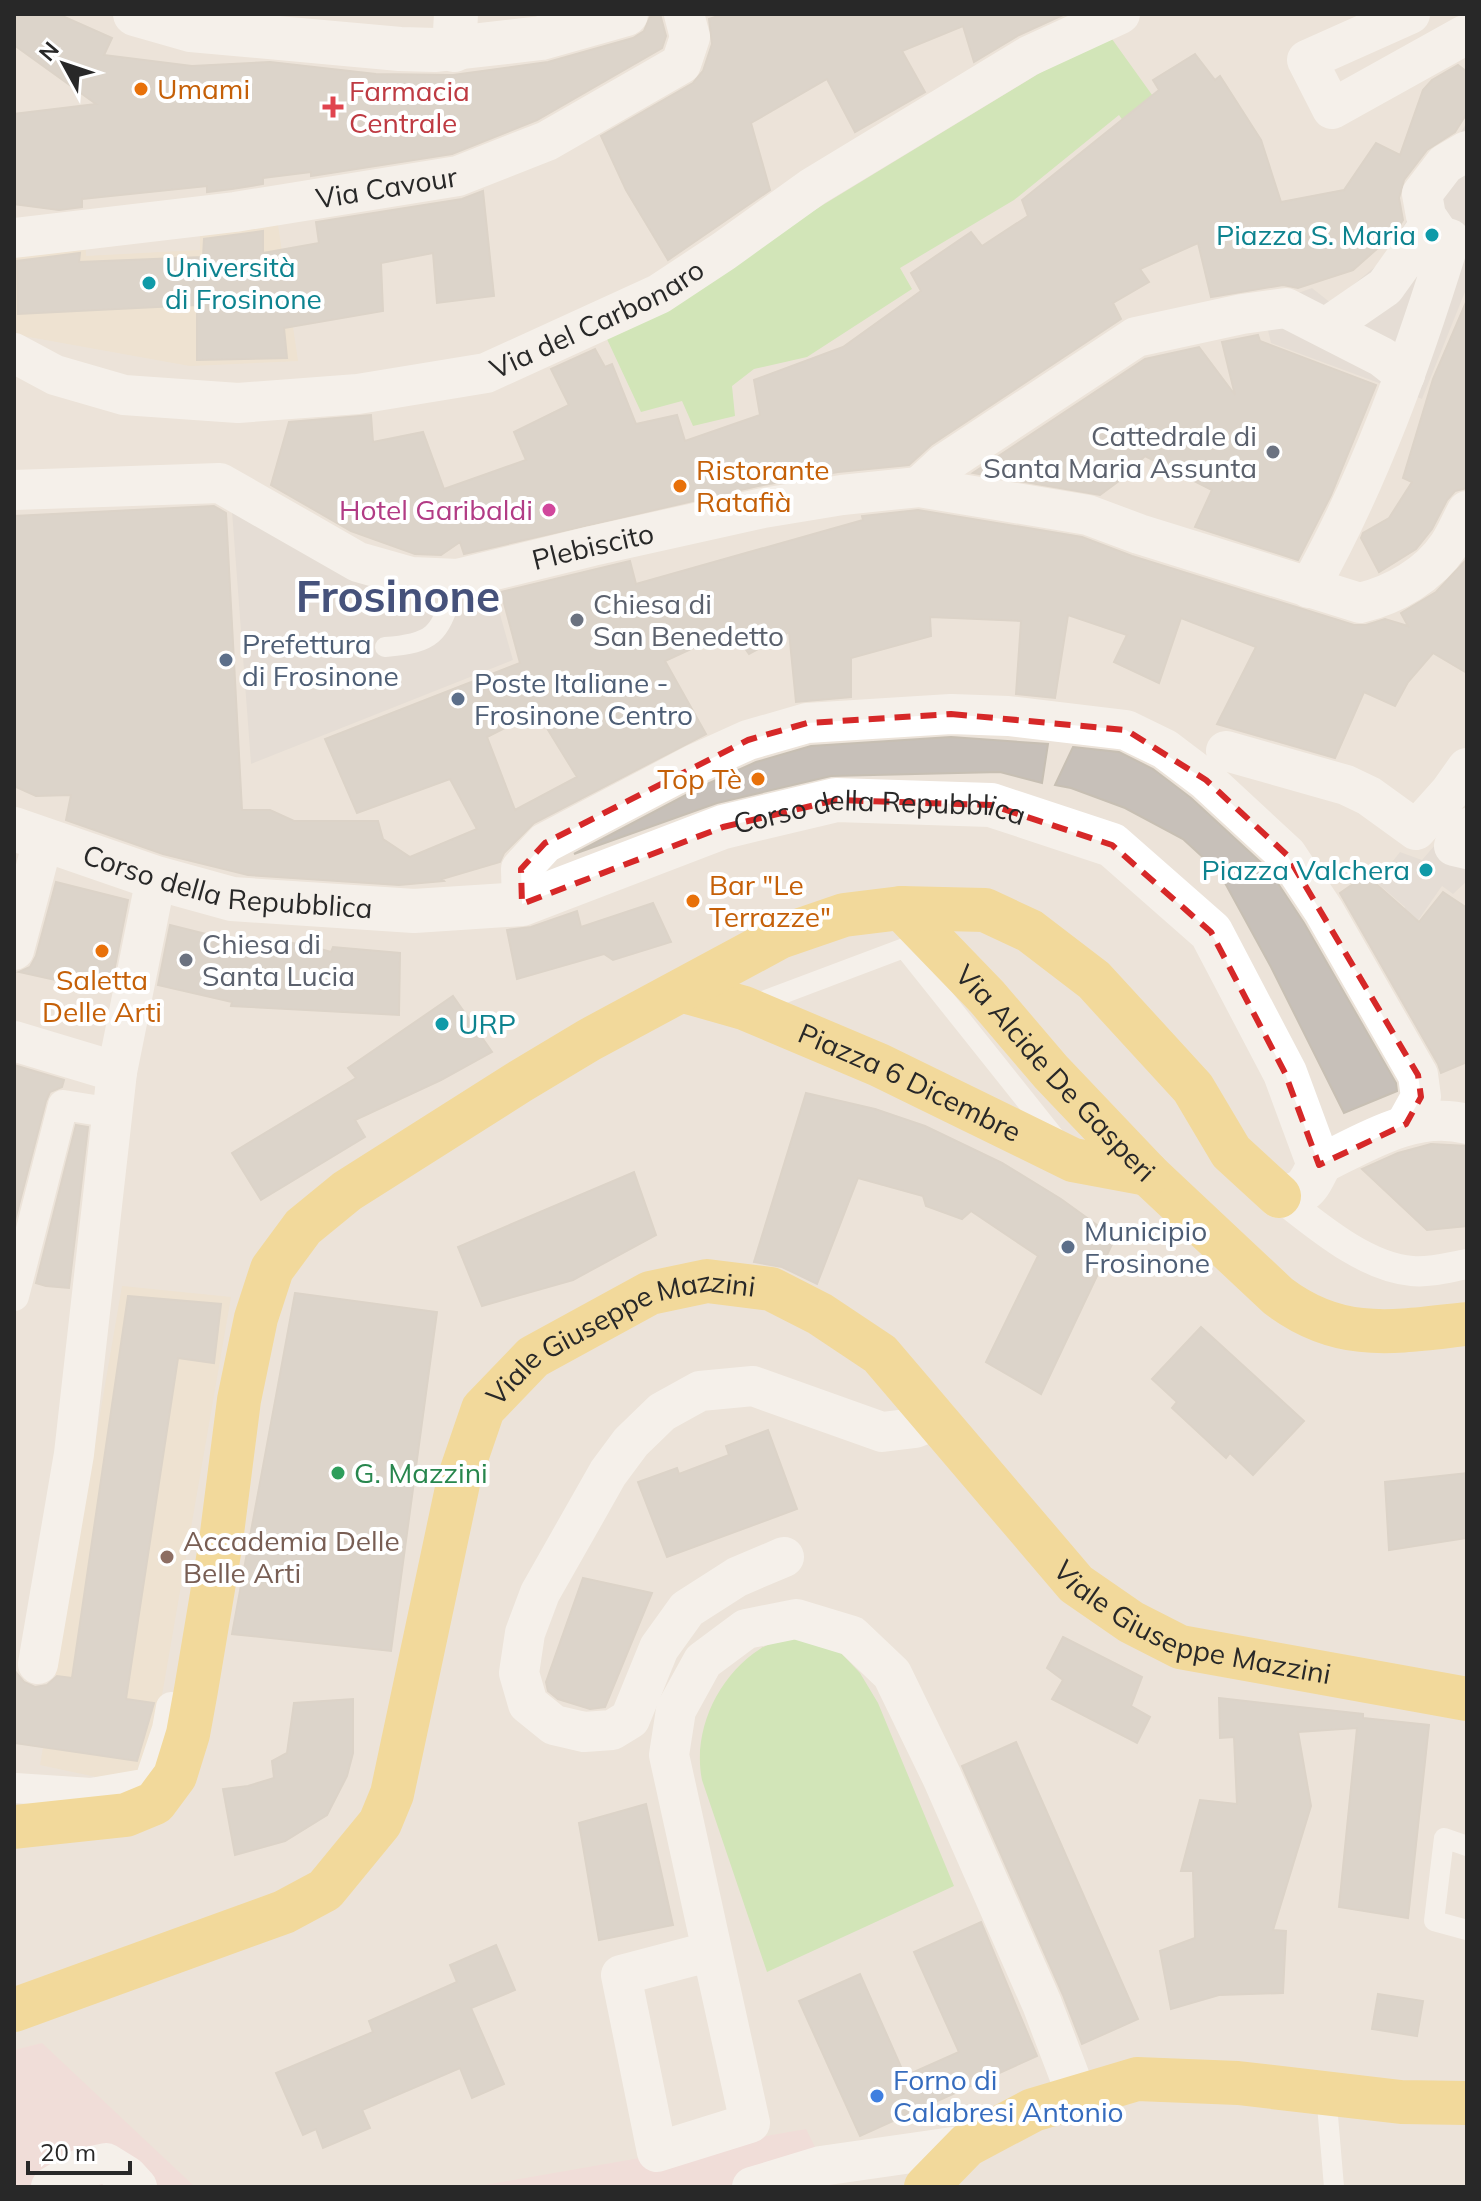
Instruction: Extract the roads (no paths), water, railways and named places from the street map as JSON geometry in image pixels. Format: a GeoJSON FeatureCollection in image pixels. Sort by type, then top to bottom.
{"type":"FeatureCollection","features":[{"type":"Feature","properties":{"kind":"main road"},"geometry":{"type":"LineString","coordinates":[[135,14],[191,30],[400,49],[455,32],[541,38],[626,14]]}},
{"type":"Feature","properties":{"kind":"main road","name":"Corso della Repubblica"},"geometry":{"type":"LineString","coordinates":[[29,835],[156,878],[232,899],[414,911],[522,904],[723,827],[836,800],[991,805],[1112,845],[1211,932],[1285,1073],[1319,1165]]}},
{"type":"Feature","properties":{"kind":"main road"},"geometry":{"type":"LineString","coordinates":[[14,1827],[126,1815],[155,1803],[175,1776],[188,1734],[221,1541],[239,1400],[256,1318],[272,1269],[303,1227],[347,1191],[531,1075],[589,1040],[780,937],[844,915],[901,908],[985,910],[1030,931],[1094,980],[1193,1088],[1231,1152],[1279,1196],[1294,1195],[1308,1187],[1319,1165]]}},
{"type":"Feature","properties":{"kind":"main road","name":"Via Alcide De Gasperi"},"geometry":{"type":"LineString","coordinates":[[901,908],[987,997],[1051,1072],[1148,1174],[1278,1296],[1319,1322],[1348,1329],[1377,1331],[1467,1324]]}},
{"type":"Feature","properties":{"kind":"main road","name":"Piazza 6 Dicembre"},"geometry":{"type":"LineString","coordinates":[[684,991],[744,1008],[879,1065],[1073,1160],[1148,1174]]}},
{"type":"Feature","properties":{"kind":"main road","name":"Viale Giuseppe Mazzini"},"geometry":{"type":"LineString","coordinates":[[14,2010],[284,1912],[325,1890],[380,1823],[392,1794],[459,1479],[483,1409],[533,1357],[650,1293],[707,1281],[771,1289],[820,1314],[880,1354],[1076,1584],[1131,1622],[1180,1647],[1467,1699]]}},
{"type":"Feature","properties":{"kind":"main road"},"geometry":{"type":"LineString","coordinates":[[926,2187],[967,2145],[1033,2110],[1137,2079],[1238,2083],[1401,2102],[1467,2103]]}},
{"type":"Feature","properties":{"kind":"street","name":"Via Cavour"},"geometry":{"type":"LineString","coordinates":[[14,238],[235,212],[458,176],[547,141],[681,64],[690,37],[684,14]]}},
{"type":"Feature","properties":{"kind":"street","name":"Via del Carbonaro"},"geometry":{"type":"LineString","coordinates":[[14,353],[55,375],[124,395],[238,403],[358,394],[486,373],[659,294],[854,162],[1029,56],[1120,14]]}},
{"type":"Feature","properties":{"kind":"street"},"geometry":{"type":"LineString","coordinates":[[1410,14],[1307,60],[1332,109],[1460,29]]}},
{"type":"Feature","properties":{"kind":"street"},"geometry":{"type":"LineString","coordinates":[[1439,235],[1426,216],[1422,194],[1445,164],[1467,151]]}},
{"type":"Feature","properties":{"kind":"street"},"geometry":{"type":"LineString","coordinates":[[1309,588],[1331,549],[1405,375],[1450,239],[1425,231],[1385,287],[1327,327]]}},
{"type":"Feature","properties":{"kind":"street"},"geometry":{"type":"LineString","coordinates":[[919,487],[944,464],[1136,337],[1242,314],[1286,308],[1382,357],[1405,375]]}},
{"type":"Feature","properties":{"kind":"street","name":"Plebiscito"},"geometry":{"type":"LineString","coordinates":[[14,490],[220,483],[358,562],[411,577],[458,579],[763,508],[919,487],[1088,515],[1360,603],[1382,598],[1428,568],[1449,545],[1467,511]]}},
{"type":"Feature","properties":{"kind":"street"},"geometry":{"type":"LineString","coordinates":[[522,904],[521,869],[545,843],[695,764],[748,740],[807,723],[951,714],[1008,716],[1126,730],[1165,749],[1206,780],[1287,855],[1324,911],[1418,1075],[1421,1097],[1406,1124]]}},
{"type":"Feature","properties":{"kind":"street"},"geometry":{"type":"LineString","coordinates":[[1226,751],[1346,785],[1369,796],[1416,830],[1467,768]]}},
{"type":"Feature","properties":{"kind":"street"},"geometry":{"type":"LineString","coordinates":[[1467,828],[1454,846],[1467,849]]}},
{"type":"Feature","properties":{"kind":"street"},"geometry":{"type":"LineString","coordinates":[[14,950],[29,835]]}},
{"type":"Feature","properties":{"kind":"street"},"geometry":{"type":"LineString","coordinates":[[38,1664],[74,1454],[117,1072],[156,878]]}},
{"type":"Feature","properties":{"kind":"street"},"geometry":{"type":"LineString","coordinates":[[14,1041],[117,1072]]}},
{"type":"Feature","properties":{"kind":"street"},"geometry":{"type":"LineString","coordinates":[[14,1296],[63,1105],[113,1113]]}},
{"type":"Feature","properties":{"kind":"street"},"geometry":{"type":"LineString","coordinates":[[1319,1165],[1406,1124],[1450,1119],[1467,1124]]}},
{"type":"Feature","properties":{"kind":"street"},"geometry":{"type":"LineString","coordinates":[[1279,1196],[1339,1242],[1384,1264],[1413,1272],[1467,1264]]}},
{"type":"Feature","properties":{"kind":"street"},"geometry":{"type":"LineString","coordinates":[[784,1557],[737,1577],[687,1609],[659,1648],[630,1719],[612,1730],[584,1732],[554,1725],[528,1704],[519,1673],[525,1633],[540,1593],[608,1473],[631,1442],[662,1412],[700,1391],[753,1386],[882,1432],[915,1428],[938,1419]]}},
{"type":"Feature","properties":{"kind":"street"},"geometry":{"type":"LineString","coordinates":[[712,1951],[621,1975],[657,2152],[750,2123],[669,1755],[676,1710],[703,1661],[746,1629],[796,1619],[852,1636],[892,1674],[942,1777],[1029,1976],[1077,2096]]}},
{"type":"Feature","properties":{"kind":"street"},"geometry":{"type":"LineString","coordinates":[[15,1788],[91,1793],[149,1783],[167,1729],[176,1682],[202,1650]]}},
{"type":"Feature","properties":{"kind":"street"},"geometry":{"type":"LineString","coordinates":[[752,2187],[821,2166],[967,2145]]}},
{"type":"Feature","properties":{"kind":"street"},"geometry":{"type":"LineString","coordinates":[[51,2187],[82,2168],[106,2163],[127,2176],[137,2187]]}},
{"type":"Feature","properties":{"kind":"lane"},"geometry":{"type":"LineString","coordinates":[[385,647],[416,645],[439,630],[458,579]]}},
{"type":"Feature","properties":{"kind":"lane","name":"Piazza 6 Dicembre"},"geometry":{"type":"LineString","coordinates":[[744,1008],[904,948],[1073,1160]]}},
{"type":"Feature","properties":{"kind":"lane"},"geometry":{"type":"LineString","coordinates":[[1467,1846],[1444,1838],[1434,1921],[1467,1930]]}},
{"type":"Feature","properties":{"kind":"lane"},"geometry":{"type":"LineString","coordinates":[[1326,2093],[1334,2187]]}},
{"type":"Feature","properties":{"kind":"place","name":"Umami"},"geometry":{"type":"Point","coordinates":[141,89]}},
{"type":"Feature","properties":{"kind":"place","name":"Farmacia Centrale"},"geometry":{"type":"Point","coordinates":[333,107]}},
{"type":"Feature","properties":{"kind":"place","name":"Piazza S. Maria"},"geometry":{"type":"Point","coordinates":[1432,235]}},
{"type":"Feature","properties":{"kind":"place","name":"Università di Frosinone"},"geometry":{"type":"Point","coordinates":[149,283]}},
{"type":"Feature","properties":{"kind":"place","name":"Cattedrale di Santa Maria Assunta"},"geometry":{"type":"Point","coordinates":[1273,452]}},
{"type":"Feature","properties":{"kind":"place","name":"Ristorante Ratafià"},"geometry":{"type":"Point","coordinates":[680,486]}},
{"type":"Feature","properties":{"kind":"place","name":"Hotel Garibaldi"},"geometry":{"type":"Point","coordinates":[549,510]}},
{"type":"Feature","properties":{"kind":"place","name":"Chiesa di San Benedetto"},"geometry":{"type":"Point","coordinates":[577,620]}},
{"type":"Feature","properties":{"kind":"place","name":"Prefettura di Frosinone"},"geometry":{"type":"Point","coordinates":[226,660]}},
{"type":"Feature","properties":{"kind":"place","name":"Poste Italiane - Frosinone Centro"},"geometry":{"type":"Point","coordinates":[458,699]}},
{"type":"Feature","properties":{"kind":"place","name":"Top Tè"},"geometry":{"type":"Point","coordinates":[758,779]}},
{"type":"Feature","properties":{"kind":"place","name":"Piazza Valchera"},"geometry":{"type":"Point","coordinates":[1426,870]}},
{"type":"Feature","properties":{"kind":"place","name":"Bar \"Le Terrazze\""},"geometry":{"type":"Point","coordinates":[693,901]}},
{"type":"Feature","properties":{"kind":"place","name":"Saletta Delle Arti"},"geometry":{"type":"Point","coordinates":[102,951]}},
{"type":"Feature","properties":{"kind":"place","name":"Chiesa di Santa Lucia"},"geometry":{"type":"Point","coordinates":[186,960]}},
{"type":"Feature","properties":{"kind":"place","name":"URP"},"geometry":{"type":"Point","coordinates":[442,1024]}},
{"type":"Feature","properties":{"kind":"place","name":"Municipio Frosinone"},"geometry":{"type":"Point","coordinates":[1068,1247]}},
{"type":"Feature","properties":{"kind":"place","name":"G. Mazzini"},"geometry":{"type":"Point","coordinates":[338,1473]}},
{"type":"Feature","properties":{"kind":"place","name":"Accademia Delle Belle Arti"},"geometry":{"type":"Point","coordinates":[167,1557]}},
{"type":"Feature","properties":{"kind":"place","name":"Forno di Calabresi Antonio"},"geometry":{"type":"Point","coordinates":[877,2096]}},
{"type":"Feature","properties":{"kind":"district","name":"Frosinone"},"geometry":{"type":"Point","coordinates":[398,597]}}]}
